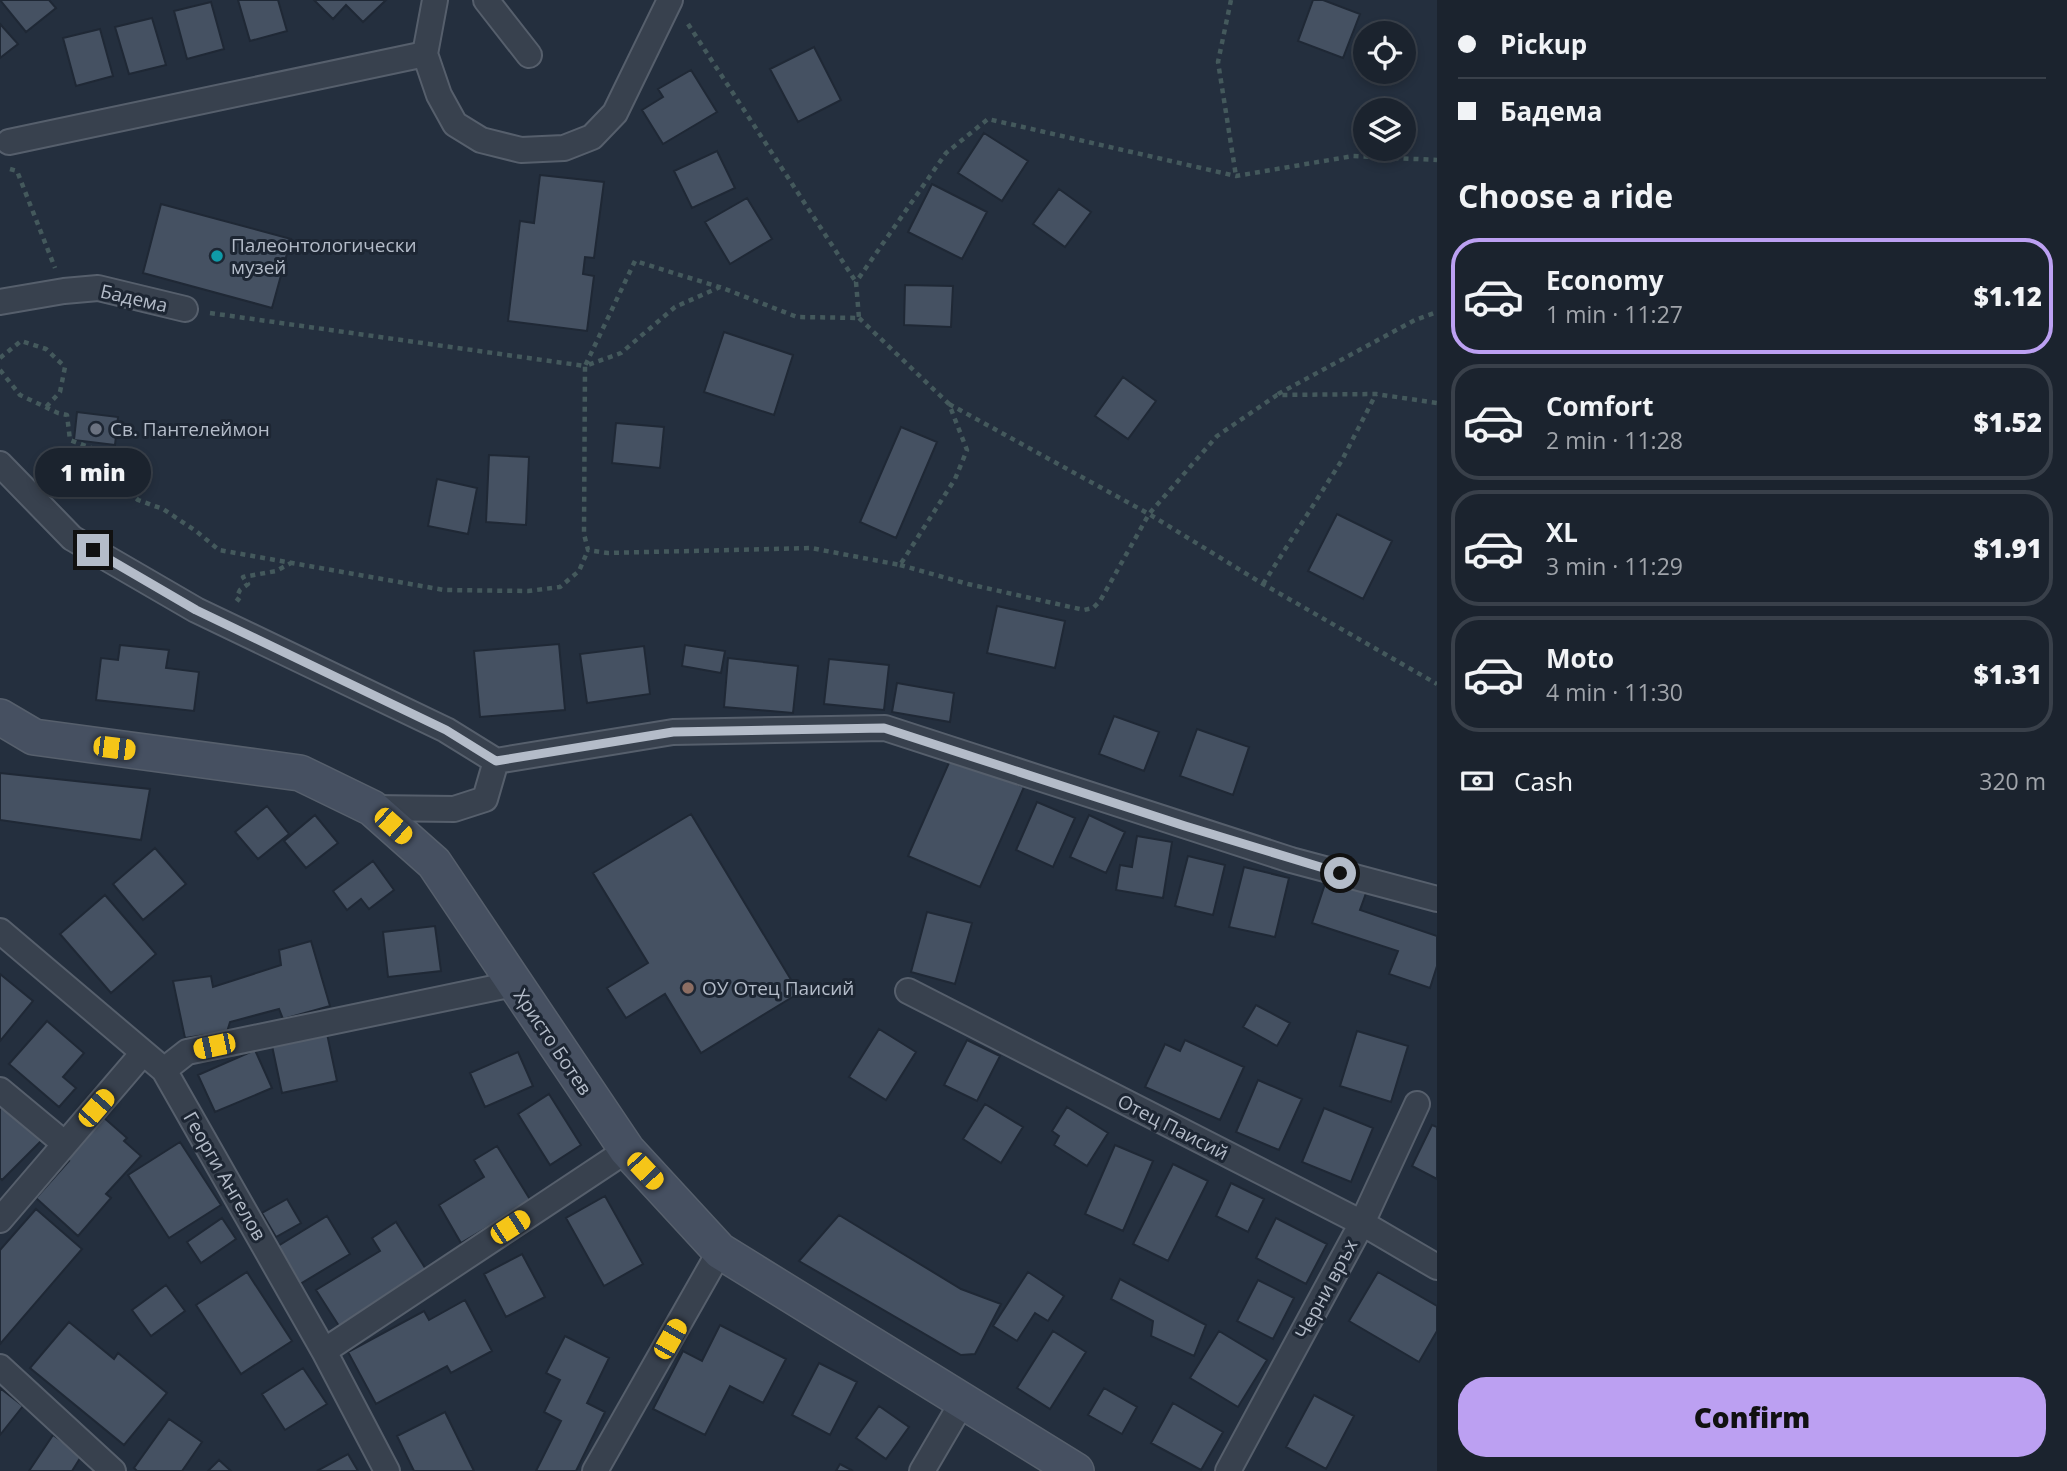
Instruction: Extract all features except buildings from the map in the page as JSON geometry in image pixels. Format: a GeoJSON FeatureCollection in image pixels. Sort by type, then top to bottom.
{"type":"FeatureCollection","features":[{"type":"Feature","properties":{"kind":"main road","name":"Христо Ботев"},"geometry":{"type":"LineString","coordinates":[[0,717],[34,737],[300,773],[372,808],[434,863],[627,1150],[720,1251],[1076,1471]]}},
{"type":"Feature","properties":{"kind":"street"},"geometry":{"type":"LineString","coordinates":[[435,0],[425,54],[439,95],[455,124],[481,140],[521,150],[564,148],[592,137],[615,113],[670,0]]}},
{"type":"Feature","properties":{"kind":"street"},"geometry":{"type":"LineString","coordinates":[[486,0],[528,55]]}},
{"type":"Feature","properties":{"kind":"street"},"geometry":{"type":"LineString","coordinates":[[4,153],[425,54]]}},
{"type":"Feature","properties":{"kind":"street","name":"Бадема"},"geometry":{"type":"LineString","coordinates":[[0,302],[98,288],[185,309]]}},
{"type":"Feature","properties":{"kind":"street"},"geometry":{"type":"LineString","coordinates":[[0,464],[72,537],[196,610],[446,730],[496,761],[673,732],[884,728],[1292,860],[1437,899]]}},
{"type":"Feature","properties":{"kind":"street"},"geometry":{"type":"LineString","coordinates":[[372,808],[454,809],[485,799],[496,761]]}},
{"type":"Feature","properties":{"kind":"street","name":"Георги Ангелов"},"geometry":{"type":"LineString","coordinates":[[0,931],[164,1070],[324,1351],[387,1471]]}},
{"type":"Feature","properties":{"kind":"street"},"geometry":{"type":"LineString","coordinates":[[164,1070],[187,1052],[513,984]]}},
{"type":"Feature","properties":{"kind":"street","name":"Отец Паисий"},"geometry":{"type":"LineString","coordinates":[[908,991],[1362,1223],[1437,1267]]}},
{"type":"Feature","properties":{"kind":"street"},"geometry":{"type":"LineString","coordinates":[[0,1220],[143,1053]]}},
{"type":"Feature","properties":{"kind":"street"},"geometry":{"type":"LineString","coordinates":[[0,1090],[65,1144]]}},
{"type":"Feature","properties":{"kind":"street","name":"Черни връх"},"geometry":{"type":"LineString","coordinates":[[1228,1471],[1362,1223],[1417,1104]]}},
{"type":"Feature","properties":{"kind":"street"},"geometry":{"type":"LineString","coordinates":[[324,1351],[627,1150]]}},
{"type":"Feature","properties":{"kind":"street"},"geometry":{"type":"LineString","coordinates":[[595,1471],[720,1251]]}},
{"type":"Feature","properties":{"kind":"street"},"geometry":{"type":"LineString","coordinates":[[0,1367],[114,1471]]}},
{"type":"Feature","properties":{"kind":"street"},"geometry":{"type":"LineString","coordinates":[[922,1471],[963,1401]]}},
{"type":"Feature","properties":{"kind":"path"},"geometry":{"type":"LineString","coordinates":[[1231,0],[1218,62],[1236,176]]}},
{"type":"Feature","properties":{"kind":"path"},"geometry":{"type":"LineString","coordinates":[[687,23],[856,282],[859,317],[949,404],[1149,514],[1263,584],[1437,684]]}},
{"type":"Feature","properties":{"kind":"path"},"geometry":{"type":"LineString","coordinates":[[856,282],[946,153],[988,119],[1236,176],[1353,156],[1437,160]]}},
{"type":"Feature","properties":{"kind":"path"},"geometry":{"type":"LineString","coordinates":[[4,153],[17,171],[64,291]]}},
{"type":"Feature","properties":{"kind":"path"},"geometry":{"type":"LineString","coordinates":[[0,370],[20,395],[67,415],[70,440],[94,449],[109,474],[138,500],[163,509],[219,550],[444,590],[528,591],[560,587],[579,571],[588,550],[584,534],[585,366],[635,261],[720,287],[797,317],[859,317]]}},
{"type":"Feature","properties":{"kind":"path"},"geometry":{"type":"LineString","coordinates":[[185,309],[585,366],[621,353],[675,307],[720,287]]}},
{"type":"Feature","properties":{"kind":"path"},"geometry":{"type":"LineString","coordinates":[[588,550],[608,553],[811,548],[900,565],[968,584],[1084,610],[1093,608],[1100,601],[1149,514],[1217,436],[1277,395],[1415,320],[1437,312]]}},
{"type":"Feature","properties":{"kind":"path"},"geometry":{"type":"LineString","coordinates":[[0,358],[21,341],[46,349],[65,367],[60,392],[46,407]]}},
{"type":"Feature","properties":{"kind":"path"},"geometry":{"type":"LineString","coordinates":[[1277,395],[1376,394],[1437,403]]}},
{"type":"Feature","properties":{"kind":"path"},"geometry":{"type":"LineString","coordinates":[[1263,584],[1342,460],[1376,394]]}},
{"type":"Feature","properties":{"kind":"path"},"geometry":{"type":"LineString","coordinates":[[900,565],[955,479],[967,450],[949,404]]}},
{"type":"Feature","properties":{"kind":"path"},"geometry":{"type":"LineString","coordinates":[[245,604],[236,598],[240,590],[248,584],[243,577],[276,571],[292,563]]}},
{"type":"Feature","properties":{"kind":"place","name":"Палеонтологически музей"},"geometry":{"type":"Point","coordinates":[217,256]}},
{"type":"Feature","properties":{"kind":"place","name":"Св. Пантелеймон"},"geometry":{"type":"Point","coordinates":[96,429]}},
{"type":"Feature","properties":{"kind":"place","name":"ОУ Отец Паисий"},"geometry":{"type":"Point","coordinates":[688,988]}},
{"type":"Feature","properties":{"kind":"route"},"geometry":{"type":"LineString","coordinates":[[93,550],[196,610],[446,730],[496,761],[673,732],[884,728],[1185,826],[1340,873]]}}]}
